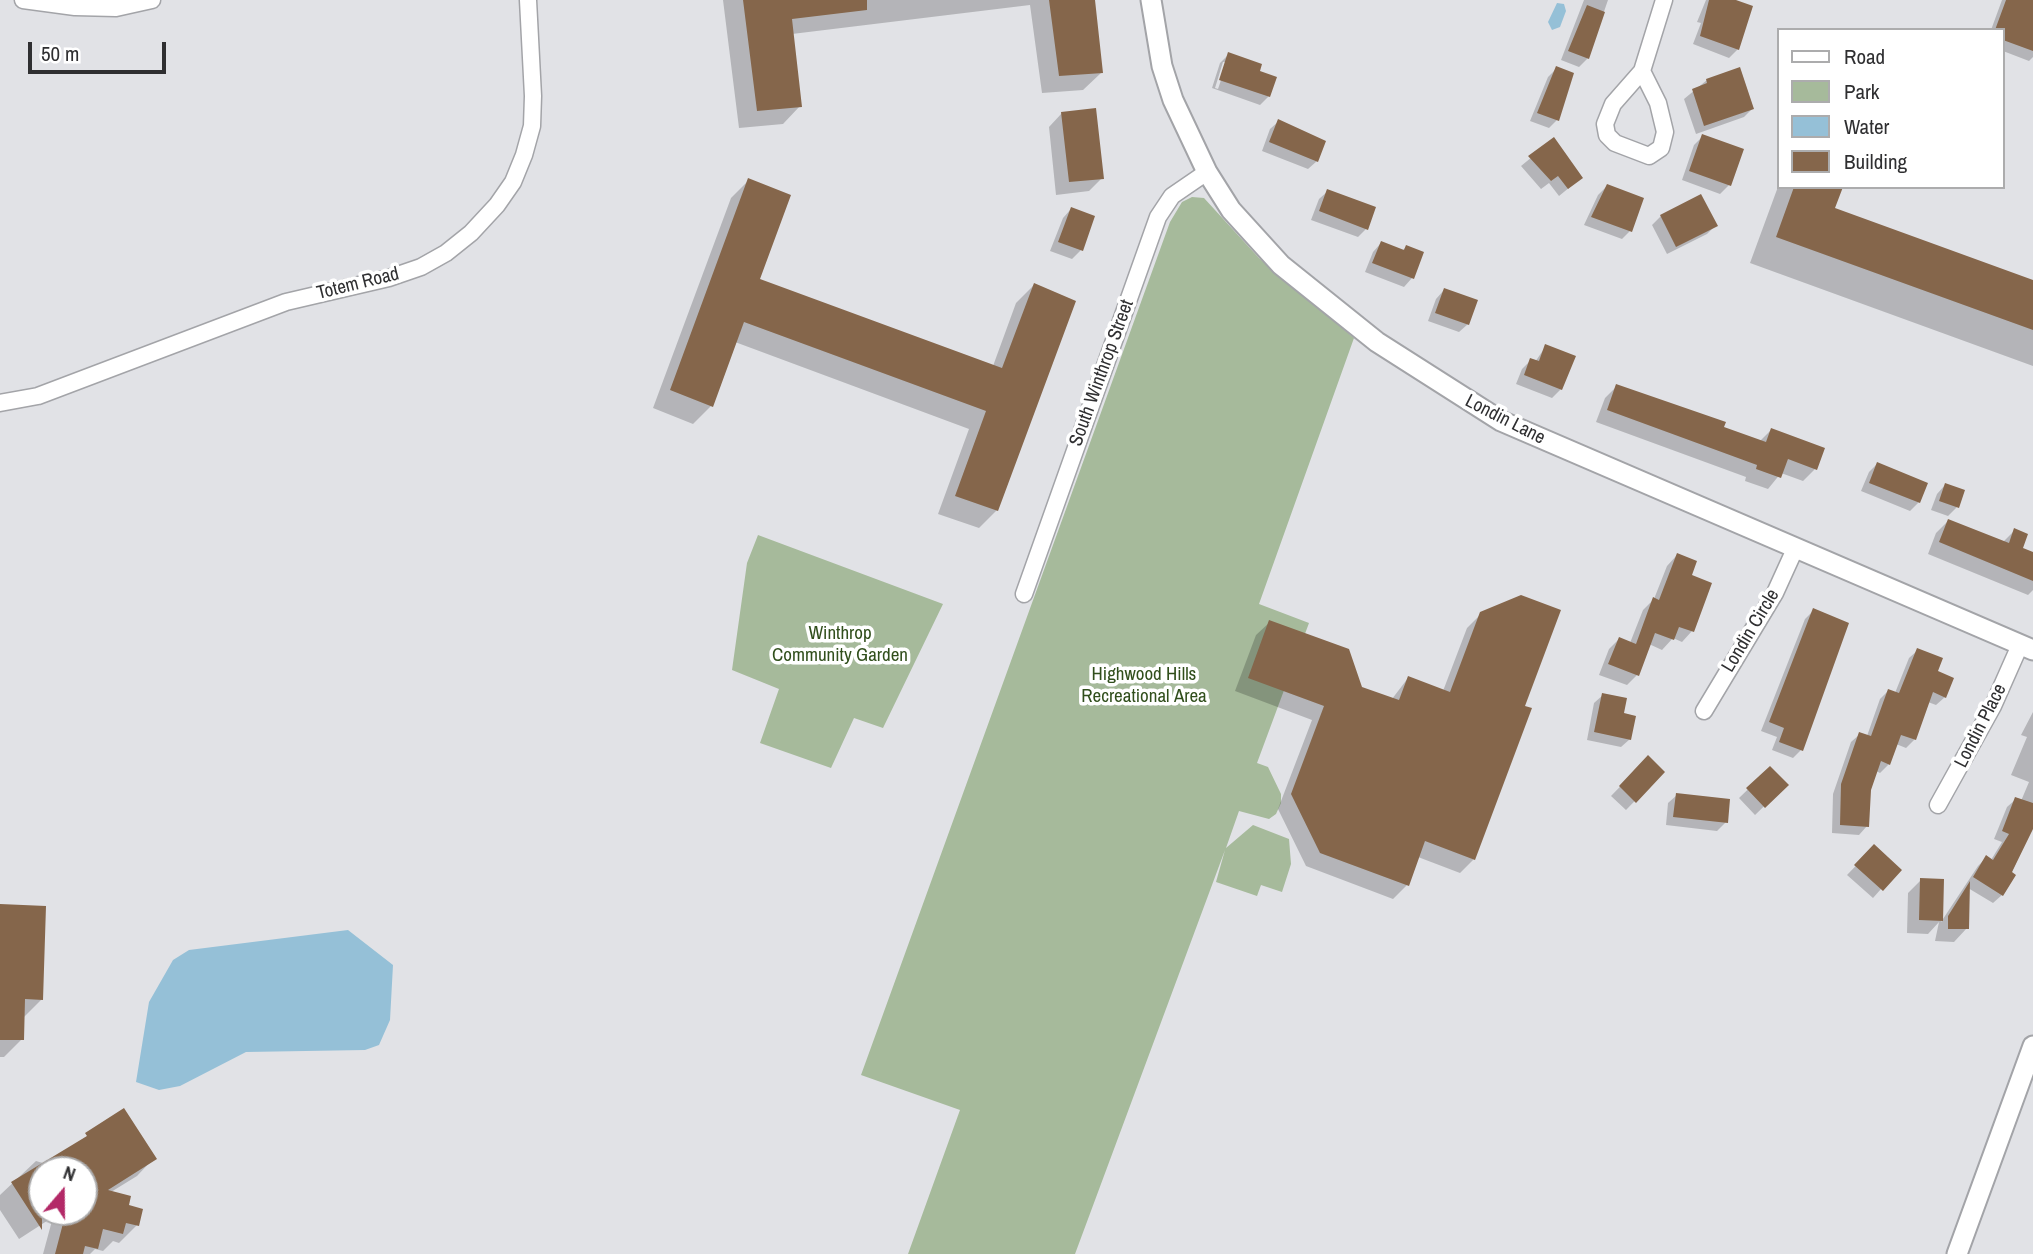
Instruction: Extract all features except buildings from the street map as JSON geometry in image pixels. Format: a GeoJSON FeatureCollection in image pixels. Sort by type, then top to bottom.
{"type":"FeatureCollection","features":[{"type":"Feature","properties":{"kind":"street"},"geometry":{"type":"LineString","coordinates":[[23,0],[75,7],[116,8],[152,0]]}},
{"type":"Feature","properties":{"kind":"street","name":"Totem Road"},"geometry":{"type":"LineString","coordinates":[[0,404],[38,397],[285,302],[388,278],[421,267],[446,253],[471,233],[497,205],[513,182],[524,156],[531,126],[533,96],[528,0]]}},
{"type":"Feature","properties":{"kind":"street","name":"Londin Lane"},"geometry":{"type":"LineString","coordinates":[[1151,0],[1162,66],[1188,135],[1231,210],[1281,265],[1377,342],[1449,391],[1501,421],[2026,648]]}},
{"type":"Feature","properties":{"kind":"street"},"geometry":{"type":"LineString","coordinates":[[1642,71],[1660,109],[1665,134],[1660,150],[1649,156],[1615,143],[1606,135],[1605,127],[1613,104],[1642,71],[1648,43],[1664,0]]}},
{"type":"Feature","properties":{"kind":"street","name":"South Winthrop Street"},"geometry":{"type":"LineString","coordinates":[[1024,594],[1157,217],[1172,196],[1208,172]]}},
{"type":"Feature","properties":{"kind":"street","name":"Londin Circle"},"geometry":{"type":"LineString","coordinates":[[1704,711],[1775,593],[1795,549]]}},
{"type":"Feature","properties":{"kind":"street","name":"Londin Place"},"geometry":{"type":"LineString","coordinates":[[1938,805],[2026,648]]}},
{"type":"Feature","properties":{"kind":"street"},"geometry":{"type":"LineString","coordinates":[[1957,1254],[2033,1046]]}},
{"type":"Feature","properties":{"kind":"green space","name":"Highwood Hills Recreational Area"},"geometry":{"type":"Polygon","coordinates":[[[1192,197],[1204,198],[1259,258],[1354,338],[1259,604],[1309,623],[1257,763],[1268,767],[1281,794],[1281,803],[1276,814],[1269,819],[1239,811],[1226,848],[1253,825],[1289,839],[1291,864],[1282,892],[1261,885],[1257,896],[1216,882],[1225,850],[1075,1254],[908,1254],[960,1110],[861,1075],[1170,222],[1182,202],[1192,197]]]}},
{"type":"Feature","properties":{"kind":"green space","name":"Winthrop Community Garden"},"geometry":{"type":"Polygon","coordinates":[[[758,535],[943,604],[883,728],[854,718],[831,768],[760,743],[779,689],[732,670],[747,563],[758,535]]]}},
{"type":"Feature","properties":{"kind":"water"},"geometry":{"type":"Polygon","coordinates":[[[1557,3],[1564,4],[1566,11],[1560,27],[1552,30],[1548,22],[1557,3]]]}},
{"type":"Feature","properties":{"kind":"water"},"geometry":{"type":"Polygon","coordinates":[[[348,930],[393,965],[390,1020],[379,1045],[365,1050],[246,1052],[180,1086],[159,1090],[136,1082],[149,1002],[173,960],[189,950],[348,930]]]}}]}
